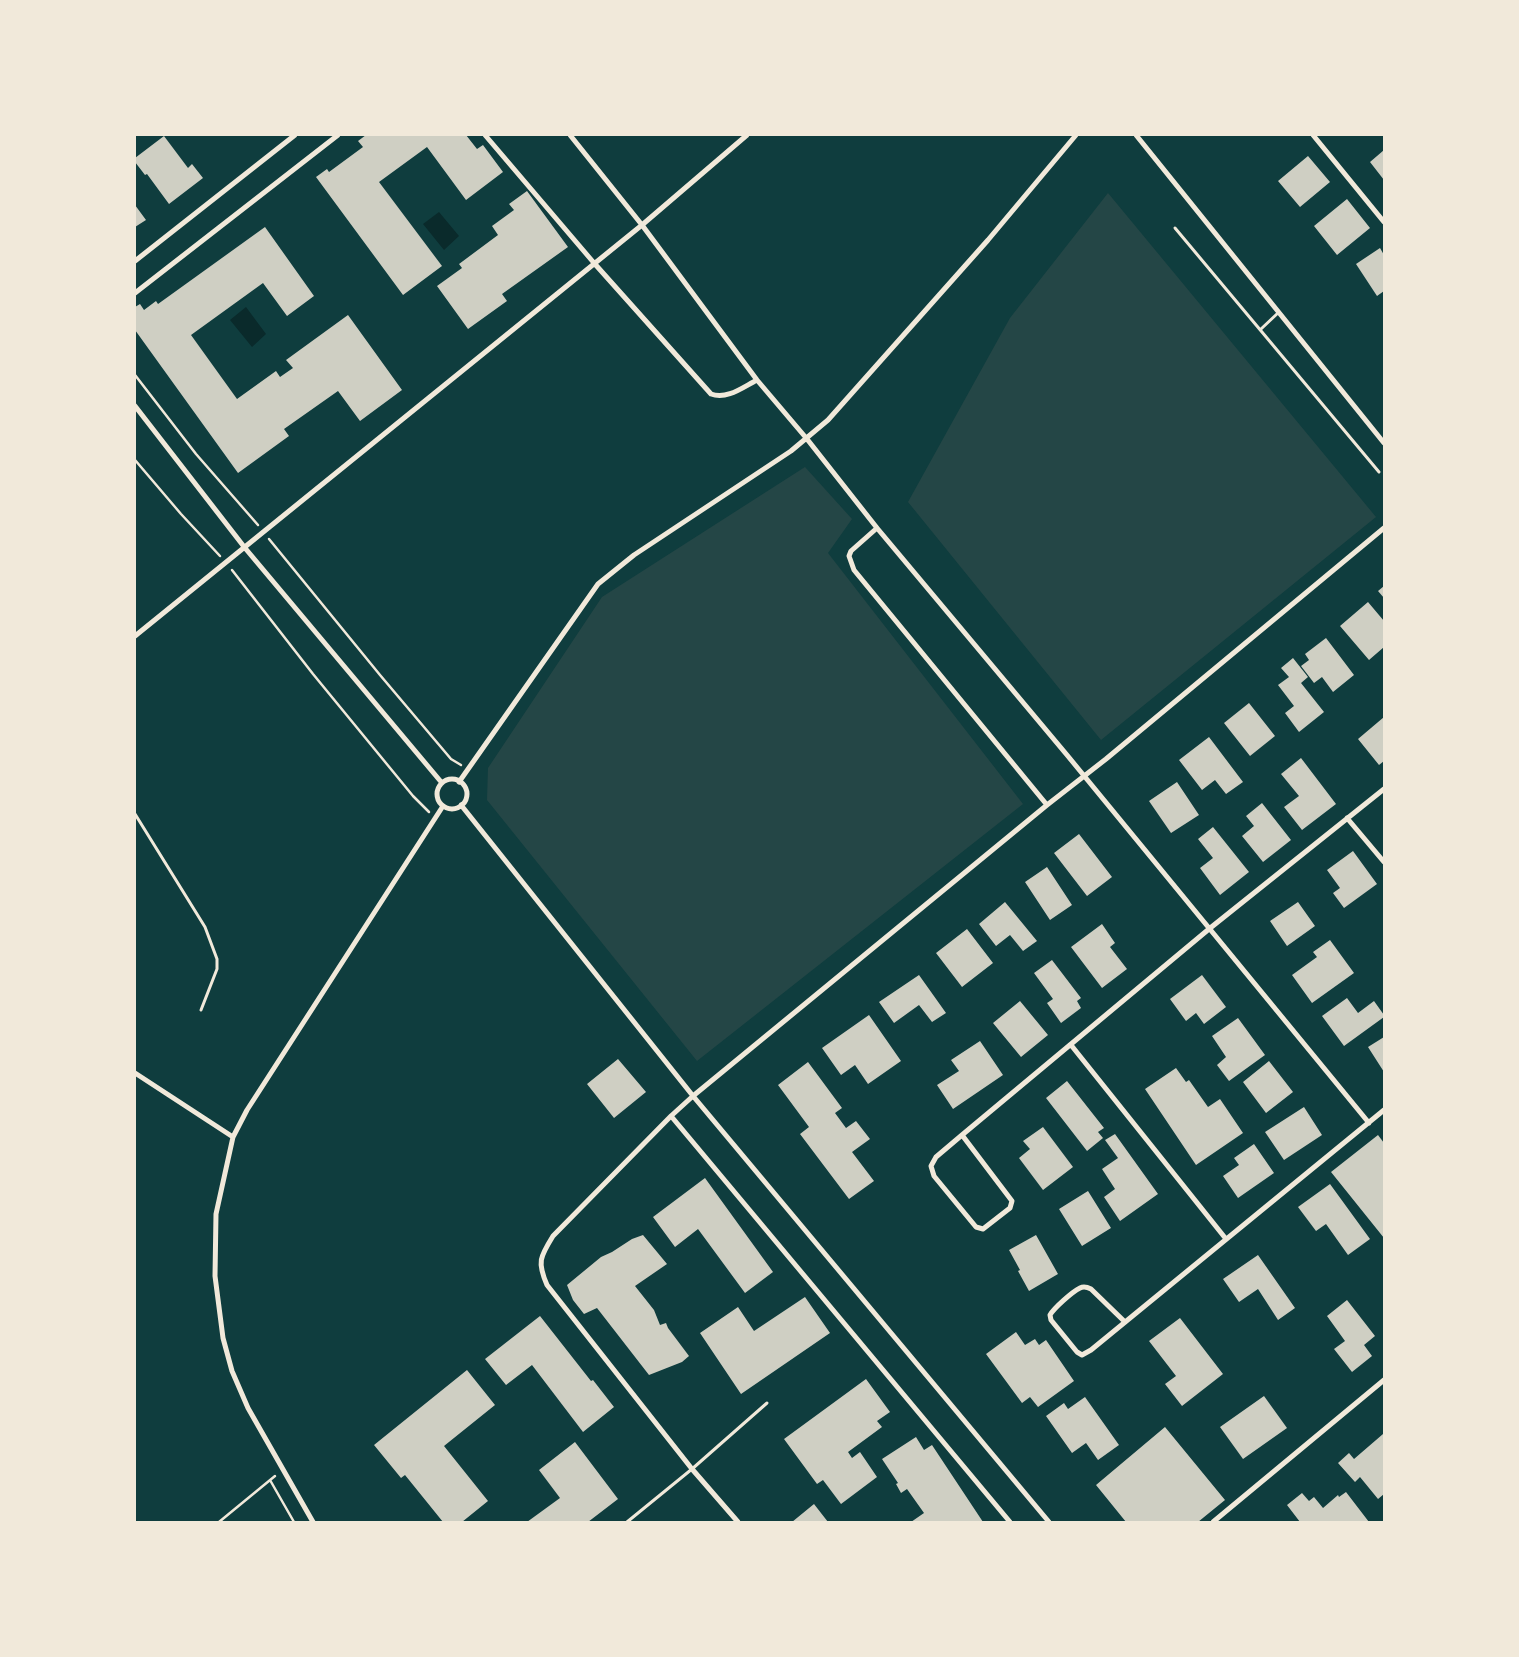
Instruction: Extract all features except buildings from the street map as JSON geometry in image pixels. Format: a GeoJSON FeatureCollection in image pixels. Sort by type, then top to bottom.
{"type":"FeatureCollection","features":[{"type":"Feature","properties":{"kind":"street"},"geometry":{"type":"LineString","coordinates":[[135,261],[294,135]]}},
{"type":"Feature","properties":{"kind":"street"},"geometry":{"type":"LineString","coordinates":[[135,293],[338,135]]}},
{"type":"Feature","properties":{"kind":"street"},"geometry":{"type":"LineString","coordinates":[[485,135],[594,263],[711,394],[726,395],[757,380]]}},
{"type":"Feature","properties":{"kind":"street"},"geometry":{"type":"LineString","coordinates":[[570,135],[642,225],[757,380],[1369,1123]]}},
{"type":"Feature","properties":{"kind":"street"},"geometry":{"type":"LineString","coordinates":[[135,636],[642,225],[747,135]]}},
{"type":"Feature","properties":{"kind":"street"},"geometry":{"type":"LineString","coordinates":[[459,782],[598,584],[634,555],[791,451],[828,420],[988,240],[1076,135]]}},
{"type":"Feature","properties":{"kind":"street"},"geometry":{"type":"LineString","coordinates":[[1136,135],[1384,443]]}},
{"type":"Feature","properties":{"kind":"street"},"geometry":{"type":"LineString","coordinates":[[1313,135],[1384,222]]}},
{"type":"Feature","properties":{"kind":"street"},"geometry":{"type":"LineString","coordinates":[[135,406],[245,548],[442,783]]}},
{"type":"Feature","properties":{"kind":"street"},"geometry":{"type":"LineString","coordinates":[[877,528],[851,550],[849,556],[854,570],[1048,805]]}},
{"type":"Feature","properties":{"kind":"street"},"geometry":{"type":"LineString","coordinates":[[738,1522],[692,1469],[547,1285],[542,1274],[540,1262],[553,1236],[693,1096],[1085,776],[1384,528]]}},
{"type":"Feature","properties":{"kind":"street"},"geometry":{"type":"LineString","coordinates":[[452,779],[459,782],[465,788],[466,798],[461,805],[454,809],[443,806],[437,798],[437,792],[442,783],[452,779]]}},
{"type":"Feature","properties":{"kind":"street"},"geometry":{"type":"LineString","coordinates":[[962,1135],[1012,1201],[1010,1208],[983,1228],[976,1227],[934,1176],[931,1166],[936,1157],[962,1135],[1209,930],[1384,789]]}},
{"type":"Feature","properties":{"kind":"street"},"geometry":{"type":"LineString","coordinates":[[461,805],[693,1096],[1049,1522]]}},
{"type":"Feature","properties":{"kind":"street"},"geometry":{"type":"LineString","coordinates":[[313,1522],[248,1408],[232,1371],[223,1338],[215,1276],[216,1214],[233,1137],[247,1110],[443,806]]}},
{"type":"Feature","properties":{"kind":"street"},"geometry":{"type":"LineString","coordinates":[[1348,818],[1384,862]]}},
{"type":"Feature","properties":{"kind":"street"},"geometry":{"type":"LineString","coordinates":[[1071,1045],[1226,1239]]}},
{"type":"Feature","properties":{"kind":"street"},"geometry":{"type":"LineString","coordinates":[[135,1073],[233,1137]]}},
{"type":"Feature","properties":{"kind":"street"},"geometry":{"type":"LineString","coordinates":[[1125,1322],[1091,1289],[1085,1286],[1079,1288],[1053,1310],[1050,1315],[1051,1320],[1077,1352],[1082,1355],[1092,1350],[1384,1110]]}},
{"type":"Feature","properties":{"kind":"street"},"geometry":{"type":"LineString","coordinates":[[671,1116],[1010,1522]]}},
{"type":"Feature","properties":{"kind":"street"},"geometry":{"type":"LineString","coordinates":[[1212,1522],[1384,1380]]}},
{"type":"Feature","properties":{"kind":"lane"},"geometry":{"type":"LineString","coordinates":[[1175,228],[1261,328],[1379,472]]}},
{"type":"Feature","properties":{"kind":"lane"},"geometry":{"type":"LineString","coordinates":[[1261,328],[1279,312]]}},
{"type":"Feature","properties":{"kind":"lane"},"geometry":{"type":"LineString","coordinates":[[135,814],[205,928],[217,959],[217,969],[201,1010]]}},
{"type":"Feature","properties":{"kind":"lane"},"geometry":{"type":"LineString","coordinates":[[627,1522],[692,1469],[767,1403]]}},
{"type":"Feature","properties":{"kind":"path"},"geometry":{"type":"LineString","coordinates":[[135,375],[196,454],[264,532],[380,675],[452,759],[468,769]]}},
{"type":"Feature","properties":{"kind":"path"},"geometry":{"type":"LineString","coordinates":[[135,460],[226,563],[313,674],[413,796],[436,818]]}},
{"type":"Feature","properties":{"kind":"path"},"geometry":{"type":"LineString","coordinates":[[219,1522],[282,1470]]}},
{"type":"Feature","properties":{"kind":"path"},"geometry":{"type":"LineString","coordinates":[[270,1480],[294,1522]]}},
{"type":"Feature","properties":{"kind":"shaded area"},"geometry":{"type":"Polygon","coordinates":[[[1108,193],[1376,517],[1101,740],[908,502],[1010,318],[1108,193]]]}},
{"type":"Feature","properties":{"kind":"shaded area"},"geometry":{"type":"Polygon","coordinates":[[[439,212],[459,236],[444,250],[423,224],[439,212]]]}},
{"type":"Feature","properties":{"kind":"shaded area"},"geometry":{"type":"Polygon","coordinates":[[[246,307],[266,334],[252,347],[230,320],[246,307]]]}},
{"type":"Feature","properties":{"kind":"shaded area"},"geometry":{"type":"Polygon","coordinates":[[[805,467],[852,519],[828,553],[1023,804],[697,1061],[487,800],[488,768],[602,597],[805,467]]]}}]}
